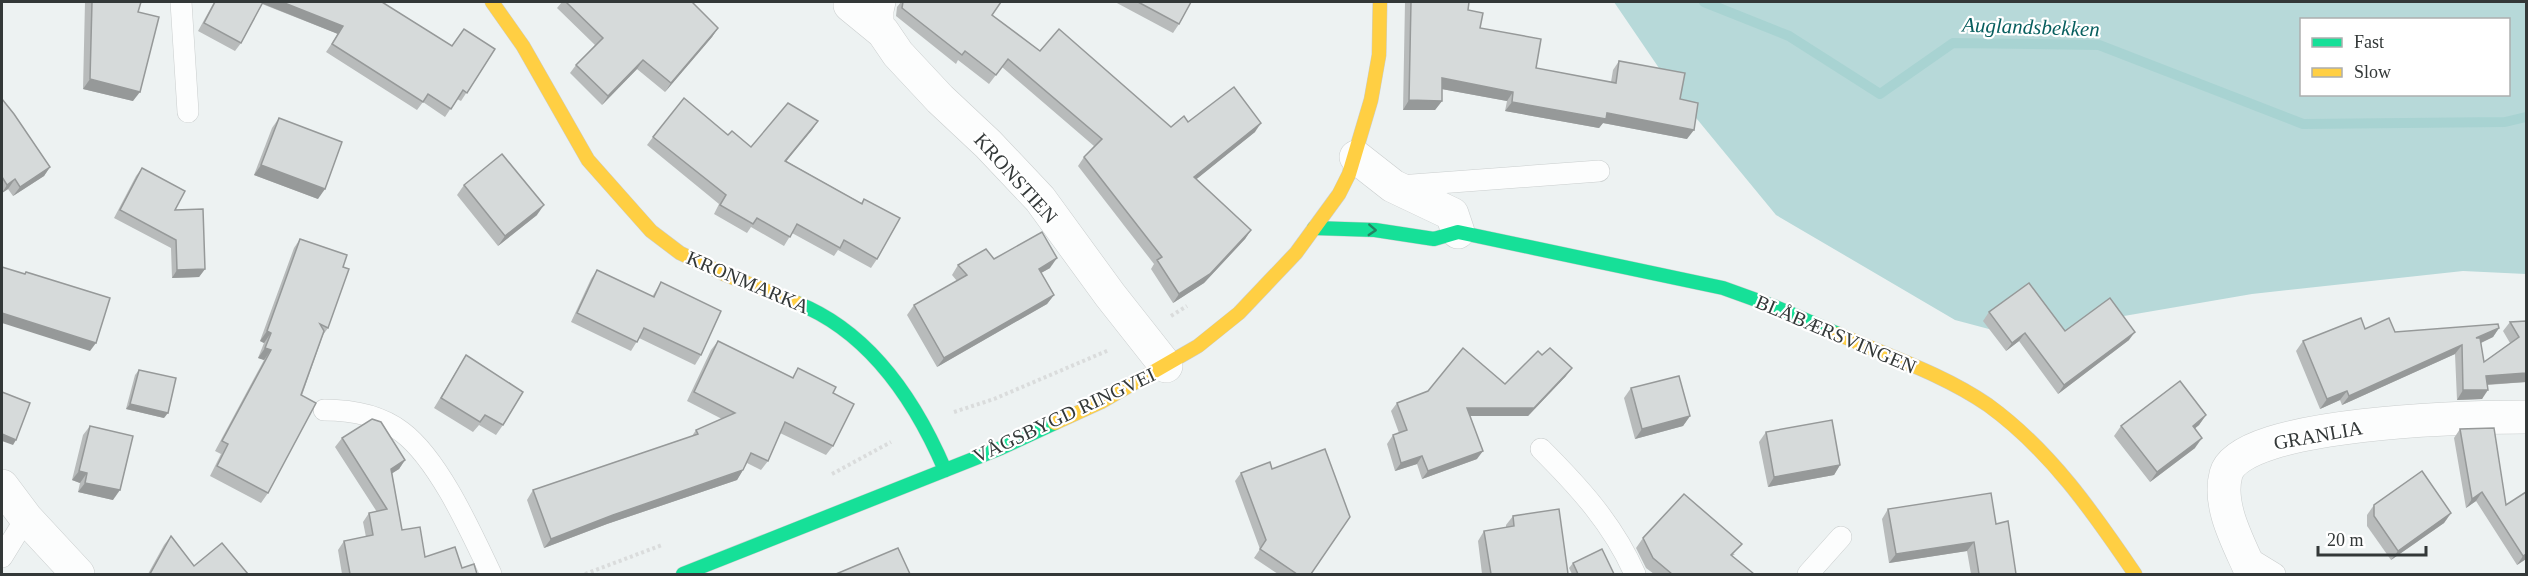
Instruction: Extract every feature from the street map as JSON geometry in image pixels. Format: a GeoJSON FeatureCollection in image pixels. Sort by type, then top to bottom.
{"type":"FeatureCollection","features":[{"type":"Feature","properties":{"kind":"street","name":"KRONMARKA"},"geometry":{"type":"LineString","coordinates":[[492,2],[523,46],[588,160],[651,231],[680,253],[724,274],[813,309],[852,334],[881,361],[907,398],[945,470]]}},
{"type":"Feature","properties":{"kind":"street","name":"VÅGSBYGD RINGVEI"},"geometry":{"type":"LineString","coordinates":[[683,574],[1001,448],[1101,402],[1198,346],[1239,313],[1296,253],[1339,194],[1356,157],[1371,100],[1379,55],[1380,2]]}},
{"type":"Feature","properties":{"kind":"street","name":"KRONSTIEN"},"geometry":{"type":"LineString","coordinates":[[850,5],[884,17],[898,54],[1040,199],[1110,296],[1166,366]]}},
{"type":"Feature","properties":{"kind":"street"},"geometry":{"type":"LineString","coordinates":[[1356,157],[1393,186],[1452,214],[1458,232]]}},
{"type":"Feature","properties":{"kind":"street","name":"BLÅBÆRSVINGEN"},"geometry":{"type":"LineString","coordinates":[[1314,228],[1375,230],[1434,239],[1458,232],[1723,288],[1793,314],[1935,376],[1987,405],[2056,467],[2091,509],[2135,574]]}},
{"type":"Feature","properties":{"kind":"street","name":"GRANLIA"},"geometry":{"type":"LineString","coordinates":[[2248,565],[2227,512],[2225,495],[2226,473],[2244,452],[2281,439],[2360,427],[2432,419],[2526,417]]}},
{"type":"Feature","properties":{"kind":"street"},"geometry":{"type":"LineString","coordinates":[[2,486],[26,518],[78,574]]}},
{"type":"Feature","properties":{"kind":"lane"},"geometry":{"type":"LineString","coordinates":[[181,2],[188,112]]}},
{"type":"Feature","properties":{"kind":"lane"},"geometry":{"type":"LineString","coordinates":[[1393,186],[1599,171]]}},
{"type":"Feature","properties":{"kind":"lane"},"geometry":{"type":"LineString","coordinates":[[324,410],[352,410],[380,420],[402,432],[422,452],[443,482],[492,574]]}},
{"type":"Feature","properties":{"kind":"lane"},"geometry":{"type":"LineString","coordinates":[[1541,449],[1582,489],[1617,539],[1635,574]]}},
{"type":"Feature","properties":{"kind":"lane"},"geometry":{"type":"LineString","coordinates":[[2,557],[26,518]]}},
{"type":"Feature","properties":{"kind":"lane"},"geometry":{"type":"LineString","coordinates":[[1808,574],[1840,537]]}},
{"type":"Feature","properties":{"kind":"lane"},"geometry":{"type":"LineString","coordinates":[[2248,565],[2275,574]]}},
{"type":"Feature","properties":{"kind":"path"},"geometry":{"type":"LineString","coordinates":[[822,480],[921,423],[994,399],[1086,361],[1142,334],[1196,301]]}},
{"type":"Feature","properties":{"kind":"path"},"geometry":{"type":"LineString","coordinates":[[585,574],[672,541]]}},
{"type":"Feature","properties":{"kind":"shaded area"},"geometry":{"type":"Polygon","coordinates":[[[1614,2],[2526,2],[2526,274],[2463,271],[2252,294],[2089,322],[2045,344],[1955,320],[1776,215],[1678,96],[1614,2]]]}},
{"type":"Feature","properties":{"kind":"building"},"geometry":{"type":"Polygon","coordinates":[[[92,2],[141,2],[138,12],[159,17],[140,92],[90,79],[92,2]]]}},
{"type":"Feature","properties":{"kind":"building"},"geometry":{"type":"Polygon","coordinates":[[[215,2],[263,2],[241,43],[204,23],[215,2]]]}},
{"type":"Feature","properties":{"kind":"building"},"geometry":{"type":"Polygon","coordinates":[[[282,2],[382,2],[452,46],[464,29],[495,49],[467,93],[463,90],[451,109],[428,94],[423,102],[332,44],[343,26],[282,2]]]}},
{"type":"Feature","properties":{"kind":"building"},"geometry":{"type":"Polygon","coordinates":[[[566,2],[692,2],[718,28],[671,83],[643,60],[608,96],[576,65],[603,38],[566,2]]]}},
{"type":"Feature","properties":{"kind":"building"},"geometry":{"type":"Polygon","coordinates":[[[903,2],[1001,2],[992,15],[1040,51],[1059,29],[1171,127],[1184,116],[1188,122],[1234,87],[1261,123],[1194,177],[1251,230],[1210,274],[1179,294],[1157,260],[1162,257],[1084,157],[1102,139],[1008,59],[996,75],[965,51],[962,55],[902,8],[903,2]]]}},
{"type":"Feature","properties":{"kind":"building"},"geometry":{"type":"Polygon","coordinates":[[[1138,2],[1191,2],[1179,24],[1138,2]]]}},
{"type":"Feature","properties":{"kind":"building"},"geometry":{"type":"Polygon","coordinates":[[[1411,2],[1469,2],[1468,10],[1483,13],[1480,28],[1541,39],[1536,68],[1616,83],[1619,61],[1685,73],[1680,99],[1698,103],[1694,130],[1607,113],[1606,119],[1512,102],[1513,92],[1442,78],[1442,101],[1409,100],[1411,2]]]}},
{"type":"Feature","properties":{"kind":"building"},"geometry":{"type":"Polygon","coordinates":[[[684,98],[728,135],[732,131],[751,147],[788,103],[818,121],[785,161],[862,204],[864,199],[900,218],[877,259],[844,240],[840,248],[797,224],[790,237],[757,218],[753,224],[720,205],[726,195],[653,137],[684,98]]]}},
{"type":"Feature","properties":{"kind":"building"},"geometry":{"type":"Polygon","coordinates":[[[2,99],[50,167],[20,187],[15,179],[7,185],[2,177],[2,99]]]}},
{"type":"Feature","properties":{"kind":"building"},"geometry":{"type":"Polygon","coordinates":[[[279,118],[342,142],[325,189],[261,165],[279,118]]]}},
{"type":"Feature","properties":{"kind":"building"},"geometry":{"type":"Polygon","coordinates":[[[502,154],[544,205],[505,236],[464,185],[502,154]]]}},
{"type":"Feature","properties":{"kind":"building"},"geometry":{"type":"Polygon","coordinates":[[[142,168],[185,191],[175,210],[203,209],[205,269],[177,270],[176,240],[120,210],[142,168]]]}},
{"type":"Feature","properties":{"kind":"building"},"geometry":{"type":"Polygon","coordinates":[[[1042,232],[1057,258],[1039,269],[1054,295],[944,358],[914,305],[967,275],[958,265],[986,249],[994,259],[1042,232]]]}},
{"type":"Feature","properties":{"kind":"building"},"geometry":{"type":"Polygon","coordinates":[[[300,239],[347,255],[343,267],[349,269],[328,328],[320,324],[324,331],[301,395],[316,403],[268,493],[217,466],[228,444],[222,441],[271,350],[265,348],[271,333],[267,331],[300,239]]]}},
{"type":"Feature","properties":{"kind":"building"},"geometry":{"type":"Polygon","coordinates":[[[2,267],[25,274],[26,272],[110,298],[96,343],[2,313],[2,267]]]}},
{"type":"Feature","properties":{"kind":"building"},"geometry":{"type":"Polygon","coordinates":[[[597,270],[654,297],[661,282],[721,311],[701,355],[644,328],[637,342],[577,313],[597,270]]]}},
{"type":"Feature","properties":{"kind":"building"},"geometry":{"type":"Polygon","coordinates":[[[2029,283],[2065,331],[2110,298],[2135,332],[2064,385],[2025,333],[2012,343],[1989,312],[2029,283]]]}},
{"type":"Feature","properties":{"kind":"building"},"geometry":{"type":"Polygon","coordinates":[[[2361,318],[2365,329],[2389,318],[2395,332],[2498,324],[2499,328],[2476,338],[2480,338],[2484,362],[2519,337],[2510,322],[2526,321],[2526,373],[2486,376],[2488,390],[2463,390],[2462,345],[2349,396],[2347,391],[2327,399],[2303,341],[2361,318]]]}},
{"type":"Feature","properties":{"kind":"building"},"geometry":{"type":"Polygon","coordinates":[[[718,341],[793,378],[798,368],[836,387],[833,393],[854,404],[833,446],[785,422],[768,461],[751,453],[743,470],[551,539],[533,490],[698,434],[696,430],[735,413],[694,392],[718,341]]]}},
{"type":"Feature","properties":{"kind":"building"},"geometry":{"type":"Polygon","coordinates":[[[1463,348],[1505,384],[1538,351],[1542,355],[1550,348],[1572,368],[1534,408],[1467,408],[1483,451],[1428,471],[1422,456],[1401,463],[1393,435],[1407,430],[1397,403],[1428,391],[1463,348]]]}},
{"type":"Feature","properties":{"kind":"building"},"geometry":{"type":"Polygon","coordinates":[[[466,355],[523,392],[503,425],[485,415],[480,422],[441,398],[466,355]]]}},
{"type":"Feature","properties":{"kind":"building"},"geometry":{"type":"Polygon","coordinates":[[[139,370],[176,378],[168,413],[130,404],[139,370]]]}},
{"type":"Feature","properties":{"kind":"building"},"geometry":{"type":"Polygon","coordinates":[[[1679,376],[1690,416],[1642,429],[1631,388],[1679,376]]]}},
{"type":"Feature","properties":{"kind":"building"},"geometry":{"type":"Polygon","coordinates":[[[2180,381],[2206,415],[2193,426],[2202,438],[2157,472],[2121,426],[2180,381]]]}},
{"type":"Feature","properties":{"kind":"building"},"geometry":{"type":"Polygon","coordinates":[[[2,392],[30,403],[16,440],[2,434],[2,392]]]}},
{"type":"Feature","properties":{"kind":"building"},"geometry":{"type":"Polygon","coordinates":[[[372,419],[381,422],[405,460],[391,469],[402,530],[420,527],[425,557],[455,547],[462,568],[474,564],[477,574],[350,574],[344,541],[373,535],[369,513],[387,509],[342,438],[372,419]]]}},
{"type":"Feature","properties":{"kind":"building"},"geometry":{"type":"Polygon","coordinates":[[[1832,420],[1840,465],[1774,477],[1766,432],[1832,420]]]}},
{"type":"Feature","properties":{"kind":"building"},"geometry":{"type":"Polygon","coordinates":[[[90,426],[133,436],[120,490],[85,483],[87,473],[79,471],[90,426]]]}},
{"type":"Feature","properties":{"kind":"building"},"geometry":{"type":"Polygon","coordinates":[[[2494,428],[2506,505],[2526,492],[2526,554],[2523,556],[2482,492],[2472,499],[2460,429],[2494,428]]]}},
{"type":"Feature","properties":{"kind":"building"},"geometry":{"type":"Polygon","coordinates":[[[1325,449],[1350,517],[1311,574],[1297,574],[1260,549],[1266,540],[1241,473],[1270,462],[1272,469],[1325,449]]]}},
{"type":"Feature","properties":{"kind":"building"},"geometry":{"type":"Polygon","coordinates":[[[2422,471],[2451,513],[2398,551],[2374,516],[2374,505],[2422,471]]]}},
{"type":"Feature","properties":{"kind":"building"},"geometry":{"type":"Polygon","coordinates":[[[1991,493],[1996,524],[2008,521],[2016,574],[1979,574],[1974,542],[1896,554],[1888,509],[1991,493]]]}},
{"type":"Feature","properties":{"kind":"building"},"geometry":{"type":"Polygon","coordinates":[[[1684,494],[1742,544],[1731,555],[1754,574],[1672,574],[1653,558],[1643,538],[1684,494]]]}},
{"type":"Feature","properties":{"kind":"building"},"geometry":{"type":"Polygon","coordinates":[[[1559,509],[1568,574],[1491,574],[1484,531],[1514,526],[1513,516],[1559,509]]]}},
{"type":"Feature","properties":{"kind":"building"},"geometry":{"type":"Polygon","coordinates":[[[171,536],[194,566],[222,543],[248,574],[150,574],[171,536]]]}},
{"type":"Feature","properties":{"kind":"building"},"geometry":{"type":"Polygon","coordinates":[[[898,548],[910,574],[836,574],[898,548]]]}},
{"type":"Feature","properties":{"kind":"building"},"geometry":{"type":"Polygon","coordinates":[[[1602,549],[1614,574],[1578,574],[1573,563],[1602,549]]]}},
{"type":"Feature","properties":{"kind":"waterway","name":"Auglandsbekken"},"geometry":{"type":"LineString","coordinates":[[1704,2],[1789,36],[1880,94],[1953,43],[2099,45],[2303,124],[2505,122],[2526,117]]}},
{"type":"Feature","properties":{"kind":"traffic: fast"},"geometry":{"type":"LineString","coordinates":[[1314,228],[1375,230],[1434,239],[1458,232],[1723,288],[1773,306],[1838,334]]}},
{"type":"Feature","properties":{"kind":"traffic: fast"},"geometry":{"type":"LineString","coordinates":[[797,303],[847,331],[887,371],[919,418],[945,470]]}},
{"type":"Feature","properties":{"kind":"traffic: fast"},"geometry":{"type":"LineString","coordinates":[[683,574],[1001,448],[1055,423]]}},
{"type":"Feature","properties":{"kind":"traffic: slow"},"geometry":{"type":"LineString","coordinates":[[492,2],[523,46],[588,160],[651,231],[680,253],[724,274],[797,303]]}},
{"type":"Feature","properties":{"kind":"traffic: slow"},"geometry":{"type":"LineString","coordinates":[[1055,423],[1101,402],[1198,346],[1239,313],[1296,253],[1339,194],[1349,174],[1371,100],[1379,55],[1380,2]]}},
{"type":"Feature","properties":{"kind":"traffic: slow"},"geometry":{"type":"LineString","coordinates":[[1838,334],[1915,366],[1953,384],[1988,405],[2051,462],[2086,505],[2135,574]]}}]}
